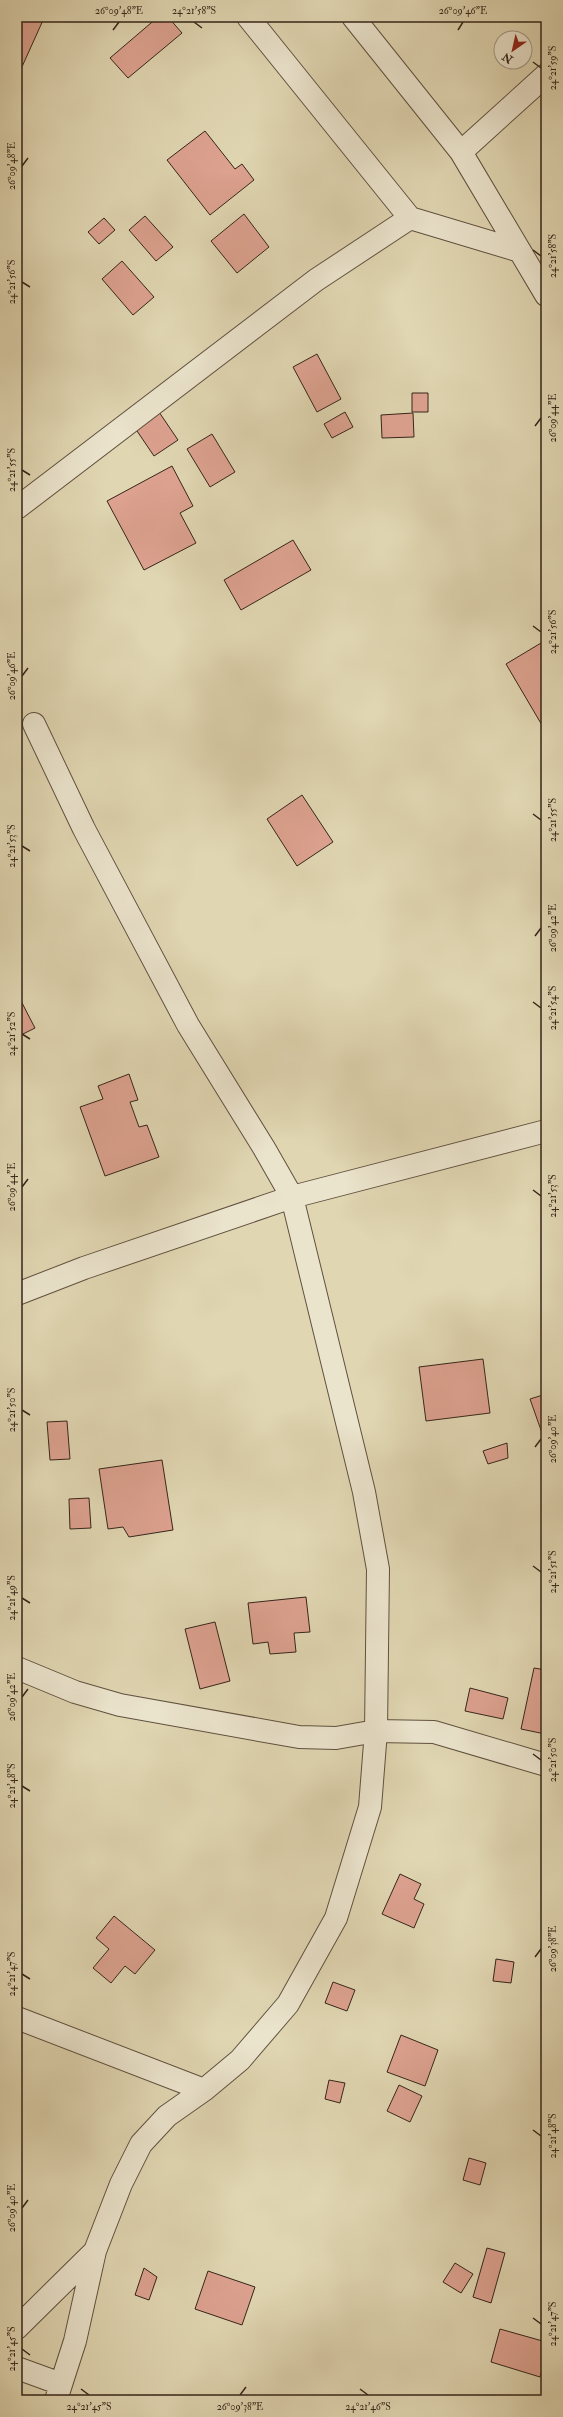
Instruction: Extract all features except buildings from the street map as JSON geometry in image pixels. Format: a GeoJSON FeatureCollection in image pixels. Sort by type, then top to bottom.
{"type":"FeatureCollection","features":[{"type":"Feature","properties":{"kind":"street"},"geometry":{"type":"LineString","coordinates":[[248,17],[410,218],[520,251]]}},
{"type":"Feature","properties":{"kind":"street"},"geometry":{"type":"LineString","coordinates":[[353,17],[461,152],[546,295]]}},
{"type":"Feature","properties":{"kind":"street"},"geometry":{"type":"LineString","coordinates":[[461,152],[546,75]]}},
{"type":"Feature","properties":{"kind":"street"},"geometry":{"type":"LineString","coordinates":[[17,508],[316,280],[410,218]]}},
{"type":"Feature","properties":{"kind":"street"},"geometry":{"type":"LineString","coordinates":[[17,2368],[59,2392],[75,2341],[95,2251],[121,2184],[141,2144],[167,2116],[204,2090],[240,2060],[288,2004],[336,1918],[370,1806],[376,1731],[378,1569],[364,1492],[292,1197],[264,1148],[188,1025],[84,829],[34,724]]}},
{"type":"Feature","properties":{"kind":"street"},"geometry":{"type":"LineString","coordinates":[[17,1294],[84,1268],[292,1197],[546,1131]]}},
{"type":"Feature","properties":{"kind":"street"},"geometry":{"type":"LineString","coordinates":[[17,1668],[75,1692],[120,1705],[299,1737],[336,1738],[376,1731],[434,1732],[546,1765]]}},
{"type":"Feature","properties":{"kind":"street"},"geometry":{"type":"LineString","coordinates":[[17,2018],[204,2090]]}},
{"type":"Feature","properties":{"kind":"street"},"geometry":{"type":"LineString","coordinates":[[17,2328],[95,2251]]}}]}
